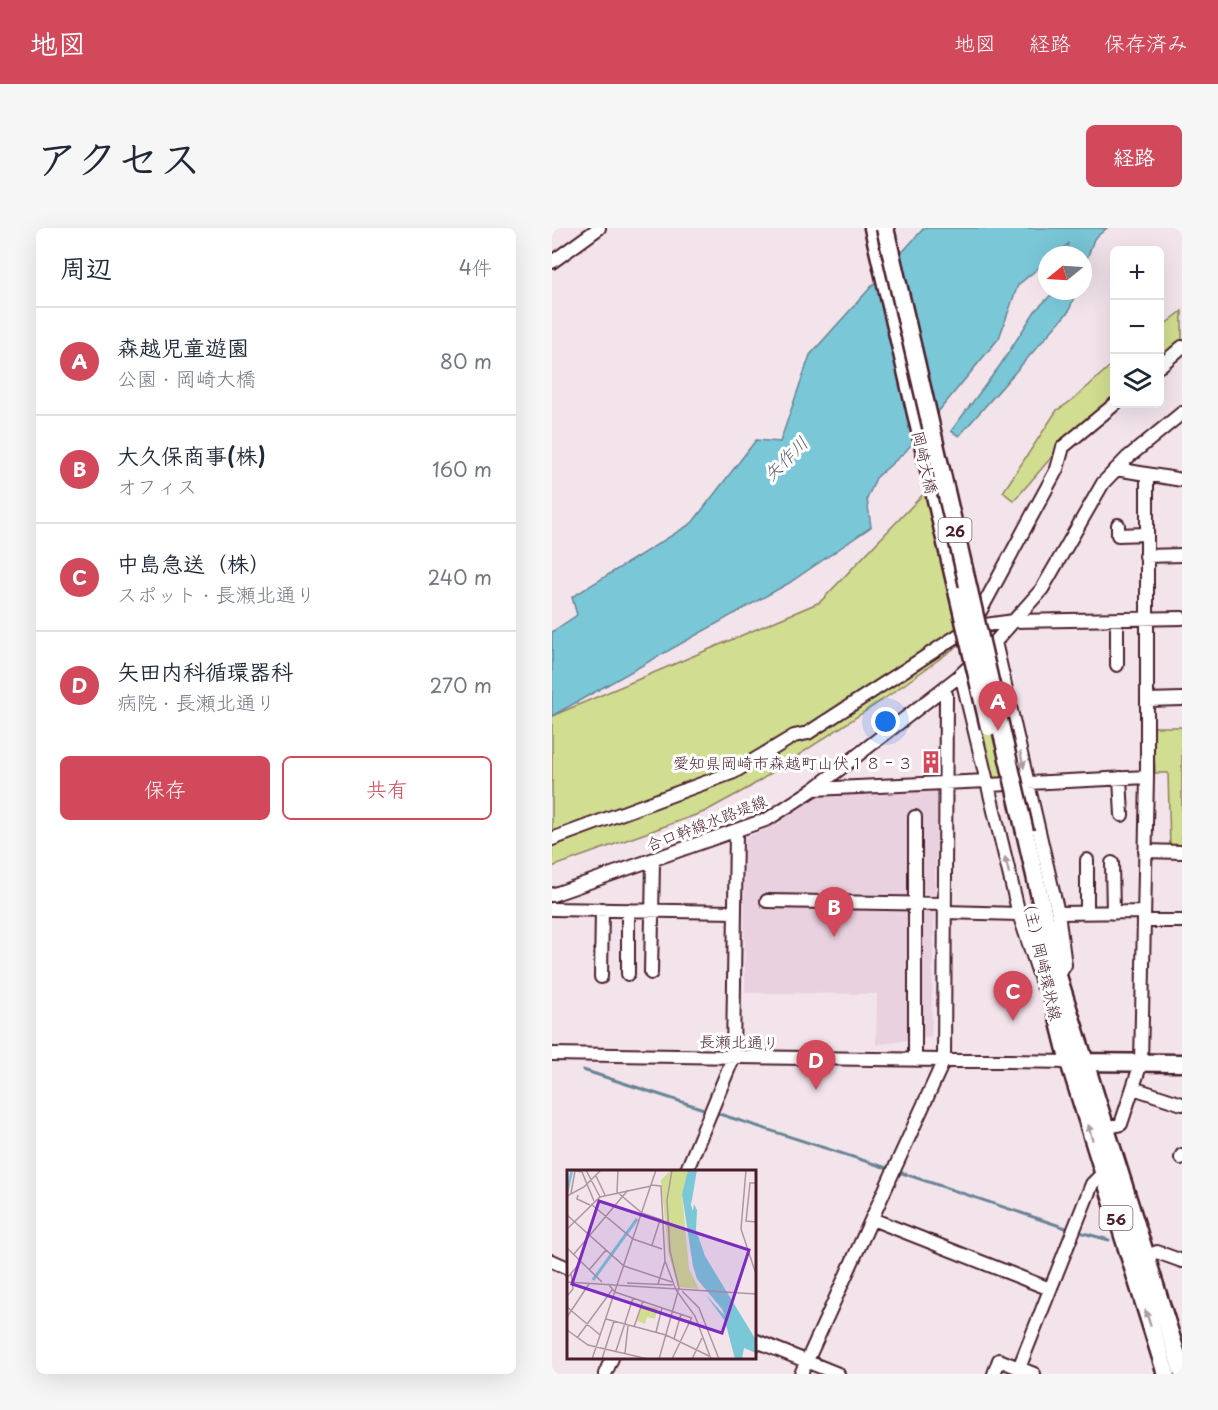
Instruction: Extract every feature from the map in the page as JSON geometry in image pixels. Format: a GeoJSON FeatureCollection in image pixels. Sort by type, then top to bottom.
{"type":"FeatureCollection","features":[{"type":"Feature","properties":{"kind":"main road","name":"岡崎大橋"},"geometry":{"type":"LineString","coordinates":[[873,228],[1019,834]]}},
{"type":"Feature","properties":{"kind":"main road","name":"岡崎大橋"},"geometry":{"type":"LineString","coordinates":[[885,228],[1019,834]]}},
{"type":"Feature","properties":{"kind":"main road","name":"（主）岡崎環状線"},"geometry":{"type":"LineString","coordinates":[[1019,834],[1058,976],[1077,1062]]}},
{"type":"Feature","properties":{"kind":"main road","name":"（主）岡崎環状線"},"geometry":{"type":"LineString","coordinates":[[1019,834],[1052,1000],[1077,1062]]}},
{"type":"Feature","properties":{"kind":"main road"},"geometry":{"type":"LineString","coordinates":[[1077,1062],[1182,1063]]}},
{"type":"Feature","properties":{"kind":"main road","name":"56"},"geometry":{"type":"LineString","coordinates":[[1077,1062],[1106,1128],[1182,1372]]}},
{"type":"Feature","properties":{"kind":"main road","name":"56"},"geometry":{"type":"LineString","coordinates":[[1077,1062],[1102,1174],[1166,1374]]}},
{"type":"Feature","properties":{"kind":"street"},"geometry":{"type":"LineString","coordinates":[[552,262],[599,228]]}},
{"type":"Feature","properties":{"kind":"street"},"geometry":{"type":"LineString","coordinates":[[1164,363],[1182,347]]}},
{"type":"Feature","properties":{"kind":"street"},"geometry":{"type":"LineString","coordinates":[[552,839],[734,772],[794,736],[808,733],[902,675],[971,627],[1057,469],[1063,447],[1110,408]]}},
{"type":"Feature","properties":{"kind":"street"},"geometry":{"type":"LineString","coordinates":[[1014,621],[1042,589],[1103,483],[1116,469],[1182,413]]}},
{"type":"Feature","properties":{"kind":"street"},"geometry":{"type":"LineString","coordinates":[[1116,469],[1182,480]]}},
{"type":"Feature","properties":{"kind":"street"},"geometry":{"type":"LineString","coordinates":[[1106,1128],[1120,1124],[1142,1063],[1147,777],[1147,475]]}},
{"type":"Feature","properties":{"kind":"street"},"geometry":{"type":"LineString","coordinates":[[1118,525],[1118,535],[1146,534]]}},
{"type":"Feature","properties":{"kind":"street"},"geometry":{"type":"LineString","coordinates":[[1146,556],[1182,555]]}},
{"type":"Feature","properties":{"kind":"street"},"geometry":{"type":"LineString","coordinates":[[971,627],[1014,621],[1182,618]]}},
{"type":"Feature","properties":{"kind":"street"},"geometry":{"type":"LineString","coordinates":[[1117,620],[1117,665]]}},
{"type":"Feature","properties":{"kind":"street","name":"合口幹線水路堤線"},"geometry":{"type":"LineString","coordinates":[[552,895],[768,819],[814,789],[944,688],[995,642],[1014,621]]}},
{"type":"Feature","properties":{"kind":"street"},"geometry":{"type":"LineString","coordinates":[[995,642],[1058,913],[1065,965],[1058,976]]}},
{"type":"Feature","properties":{"kind":"street"},"geometry":{"type":"LineString","coordinates":[[961,674],[1019,914],[1041,981],[1052,1000]]}},
{"type":"Feature","properties":{"kind":"street"},"geometry":{"type":"LineString","coordinates":[[801,1374],[944,1060],[946,695],[944,688]]}},
{"type":"Feature","properties":{"kind":"street"},"geometry":{"type":"LineString","coordinates":[[1147,700],[1182,699]]}},
{"type":"Feature","properties":{"kind":"street"},"geometry":{"type":"LineString","coordinates":[[814,789],[1147,777]]}},
{"type":"Feature","properties":{"kind":"street"},"geometry":{"type":"LineString","coordinates":[[1120,778],[1122,815]]}},
{"type":"Feature","properties":{"kind":"street"},"geometry":{"type":"LineString","coordinates":[[915,817],[915,1059]]}},
{"type":"Feature","properties":{"kind":"street"},"geometry":{"type":"LineString","coordinates":[[687,1170],[733,1058],[736,832]]}},
{"type":"Feature","properties":{"kind":"street"},"geometry":{"type":"LineString","coordinates":[[1145,851],[1182,852]]}},
{"type":"Feature","properties":{"kind":"street"},"geometry":{"type":"LineString","coordinates":[[1087,860],[1087,912]]}},
{"type":"Feature","properties":{"kind":"street"},"geometry":{"type":"LineString","coordinates":[[651,973],[653,861]]}},
{"type":"Feature","properties":{"kind":"street"},"geometry":{"type":"LineString","coordinates":[[1112,863],[1113,913]]}},
{"type":"Feature","properties":{"kind":"street"},"geometry":{"type":"LineString","coordinates":[[766,901],[916,904],[1019,914]]}},
{"type":"Feature","properties":{"kind":"street"},"geometry":{"type":"LineString","coordinates":[[552,909],[735,912]]}},
{"type":"Feature","properties":{"kind":"street"},"geometry":{"type":"LineString","coordinates":[[601,976],[602,909]]}},
{"type":"Feature","properties":{"kind":"street"},"geometry":{"type":"LineString","coordinates":[[628,910],[628,974]]}},
{"type":"Feature","properties":{"kind":"street"},"geometry":{"type":"LineString","coordinates":[[1058,913],[1113,913],[1182,921]]}},
{"type":"Feature","properties":{"kind":"street","name":"長瀬北通り"},"geometry":{"type":"LineString","coordinates":[[552,1054],[1077,1062]]}},
{"type":"Feature","properties":{"kind":"street"},"geometry":{"type":"LineString","coordinates":[[1133,1088],[1182,1104]]}},
{"type":"Feature","properties":{"kind":"street"},"geometry":{"type":"LineString","coordinates":[[1019,1368],[1092,1184],[1102,1174]]}},
{"type":"Feature","properties":{"kind":"street"},"geometry":{"type":"LineString","coordinates":[[872,1219],[1050,1289]]}},
{"type":"Feature","properties":{"kind":"street"},"geometry":{"type":"LineString","coordinates":[[1147,1256],[1157,1252],[1182,1261]]}},
{"type":"Feature","properties":{"kind":"street"},"geometry":{"type":"LineString","coordinates":[[552,1261],[567,1268]]}},
{"type":"Feature","properties":{"kind":"street"},"geometry":{"type":"LineString","coordinates":[[756,1342],[838,1374]]}},
{"type":"Feature","properties":{"kind":"street"},"geometry":{"type":"LineString","coordinates":[[605,1374],[612,1359]]}},
{"type":"Feature","properties":{"kind":"street"},"geometry":{"type":"LineString","coordinates":[[994,1374],[999,1360],[1034,1374]]}},
{"type":"Feature","properties":{"kind":"street"},"geometry":{"type":"LineString","coordinates":[[1177,1374],[1182,1372]]}},
{"type":"Feature","properties":{"kind":"shaded area"},"geometry":{"type":"Polygon","coordinates":[[[938,789],[931,1037],[876,1045],[877,994],[745,993],[744,838],[779,823],[816,792],[938,789]]]}},
{"type":"Feature","properties":{"kind":"green space"},"geometry":{"type":"Polygon","coordinates":[[[1182,311],[1182,344],[1164,360],[1164,354],[1164,325],[1182,311]]]}},
{"type":"Feature","properties":{"kind":"green space"},"geometry":{"type":"Polygon","coordinates":[[[1110,367],[1110,404],[1061,446],[1014,501],[1003,492],[1057,410],[1110,367]]]}},
{"type":"Feature","properties":{"kind":"green space"},"geometry":{"type":"Polygon","coordinates":[[[932,485],[970,637],[884,699],[750,787],[704,812],[552,867],[552,716],[820,602],[932,485]]]}},
{"type":"Feature","properties":{"kind":"green space"},"geometry":{"type":"Polygon","coordinates":[[[1003,676],[1026,776],[992,780],[971,686],[1003,676]]]}},
{"type":"Feature","properties":{"kind":"green space"},"geometry":{"type":"Polygon","coordinates":[[[1153,727],[1182,727],[1182,849],[1170,849],[1168,773],[1155,773],[1153,727]]]}},
{"type":"Feature","properties":{"kind":"water","name":"矢作川"},"geometry":{"type":"Polygon","coordinates":[[[924,228],[1107,228],[1094,239],[1092,246],[1068,246],[1068,244],[1065,246],[1038,246],[1038,268],[1018,285],[999,338],[905,452],[876,478],[867,499],[871,527],[789,583],[552,716],[552,632],[577,615],[572,597],[692,523],[756,440],[780,442],[810,355],[924,228]]]}},
{"type":"Feature","properties":{"kind":"water"},"geometry":{"type":"Polygon","coordinates":[[[1046,300],[1073,300],[1069,311],[959,436],[951,431],[1001,364],[1035,311],[1046,300]]]}},
{"type":"Feature","properties":{"kind":"waterway"},"geometry":{"type":"LineString","coordinates":[[583,1070],[707,1110]]}},
{"type":"Feature","properties":{"kind":"waterway"},"geometry":{"type":"LineString","coordinates":[[713,1112],[890,1169]]}},
{"type":"Feature","properties":{"kind":"waterway"},"geometry":{"type":"LineString","coordinates":[[896,1171],[1069,1229]]}},
{"type":"Feature","properties":{"kind":"waterway"},"geometry":{"type":"LineString","coordinates":[[1076,1231],[1109,1240]]}},
{"type":"Feature","properties":{"kind":"place","name":"森越児童遊園"},"geometry":{"type":"Point","coordinates":[998,731]}},
{"type":"Feature","properties":{"kind":"place","name":"愛知県岡崎市森越町山伏１８‐３"},"geometry":{"type":"Point","coordinates":[931,762]}},
{"type":"Feature","properties":{"kind":"place","name":"大久保商事(株)"},"geometry":{"type":"Point","coordinates":[834,937]}},
{"type":"Feature","properties":{"kind":"place","name":"中島急送（株）"},"geometry":{"type":"Point","coordinates":[1013,1021]}},
{"type":"Feature","properties":{"kind":"place","name":"矢田内科循環器科"},"geometry":{"type":"Point","coordinates":[816,1090]}}]}
